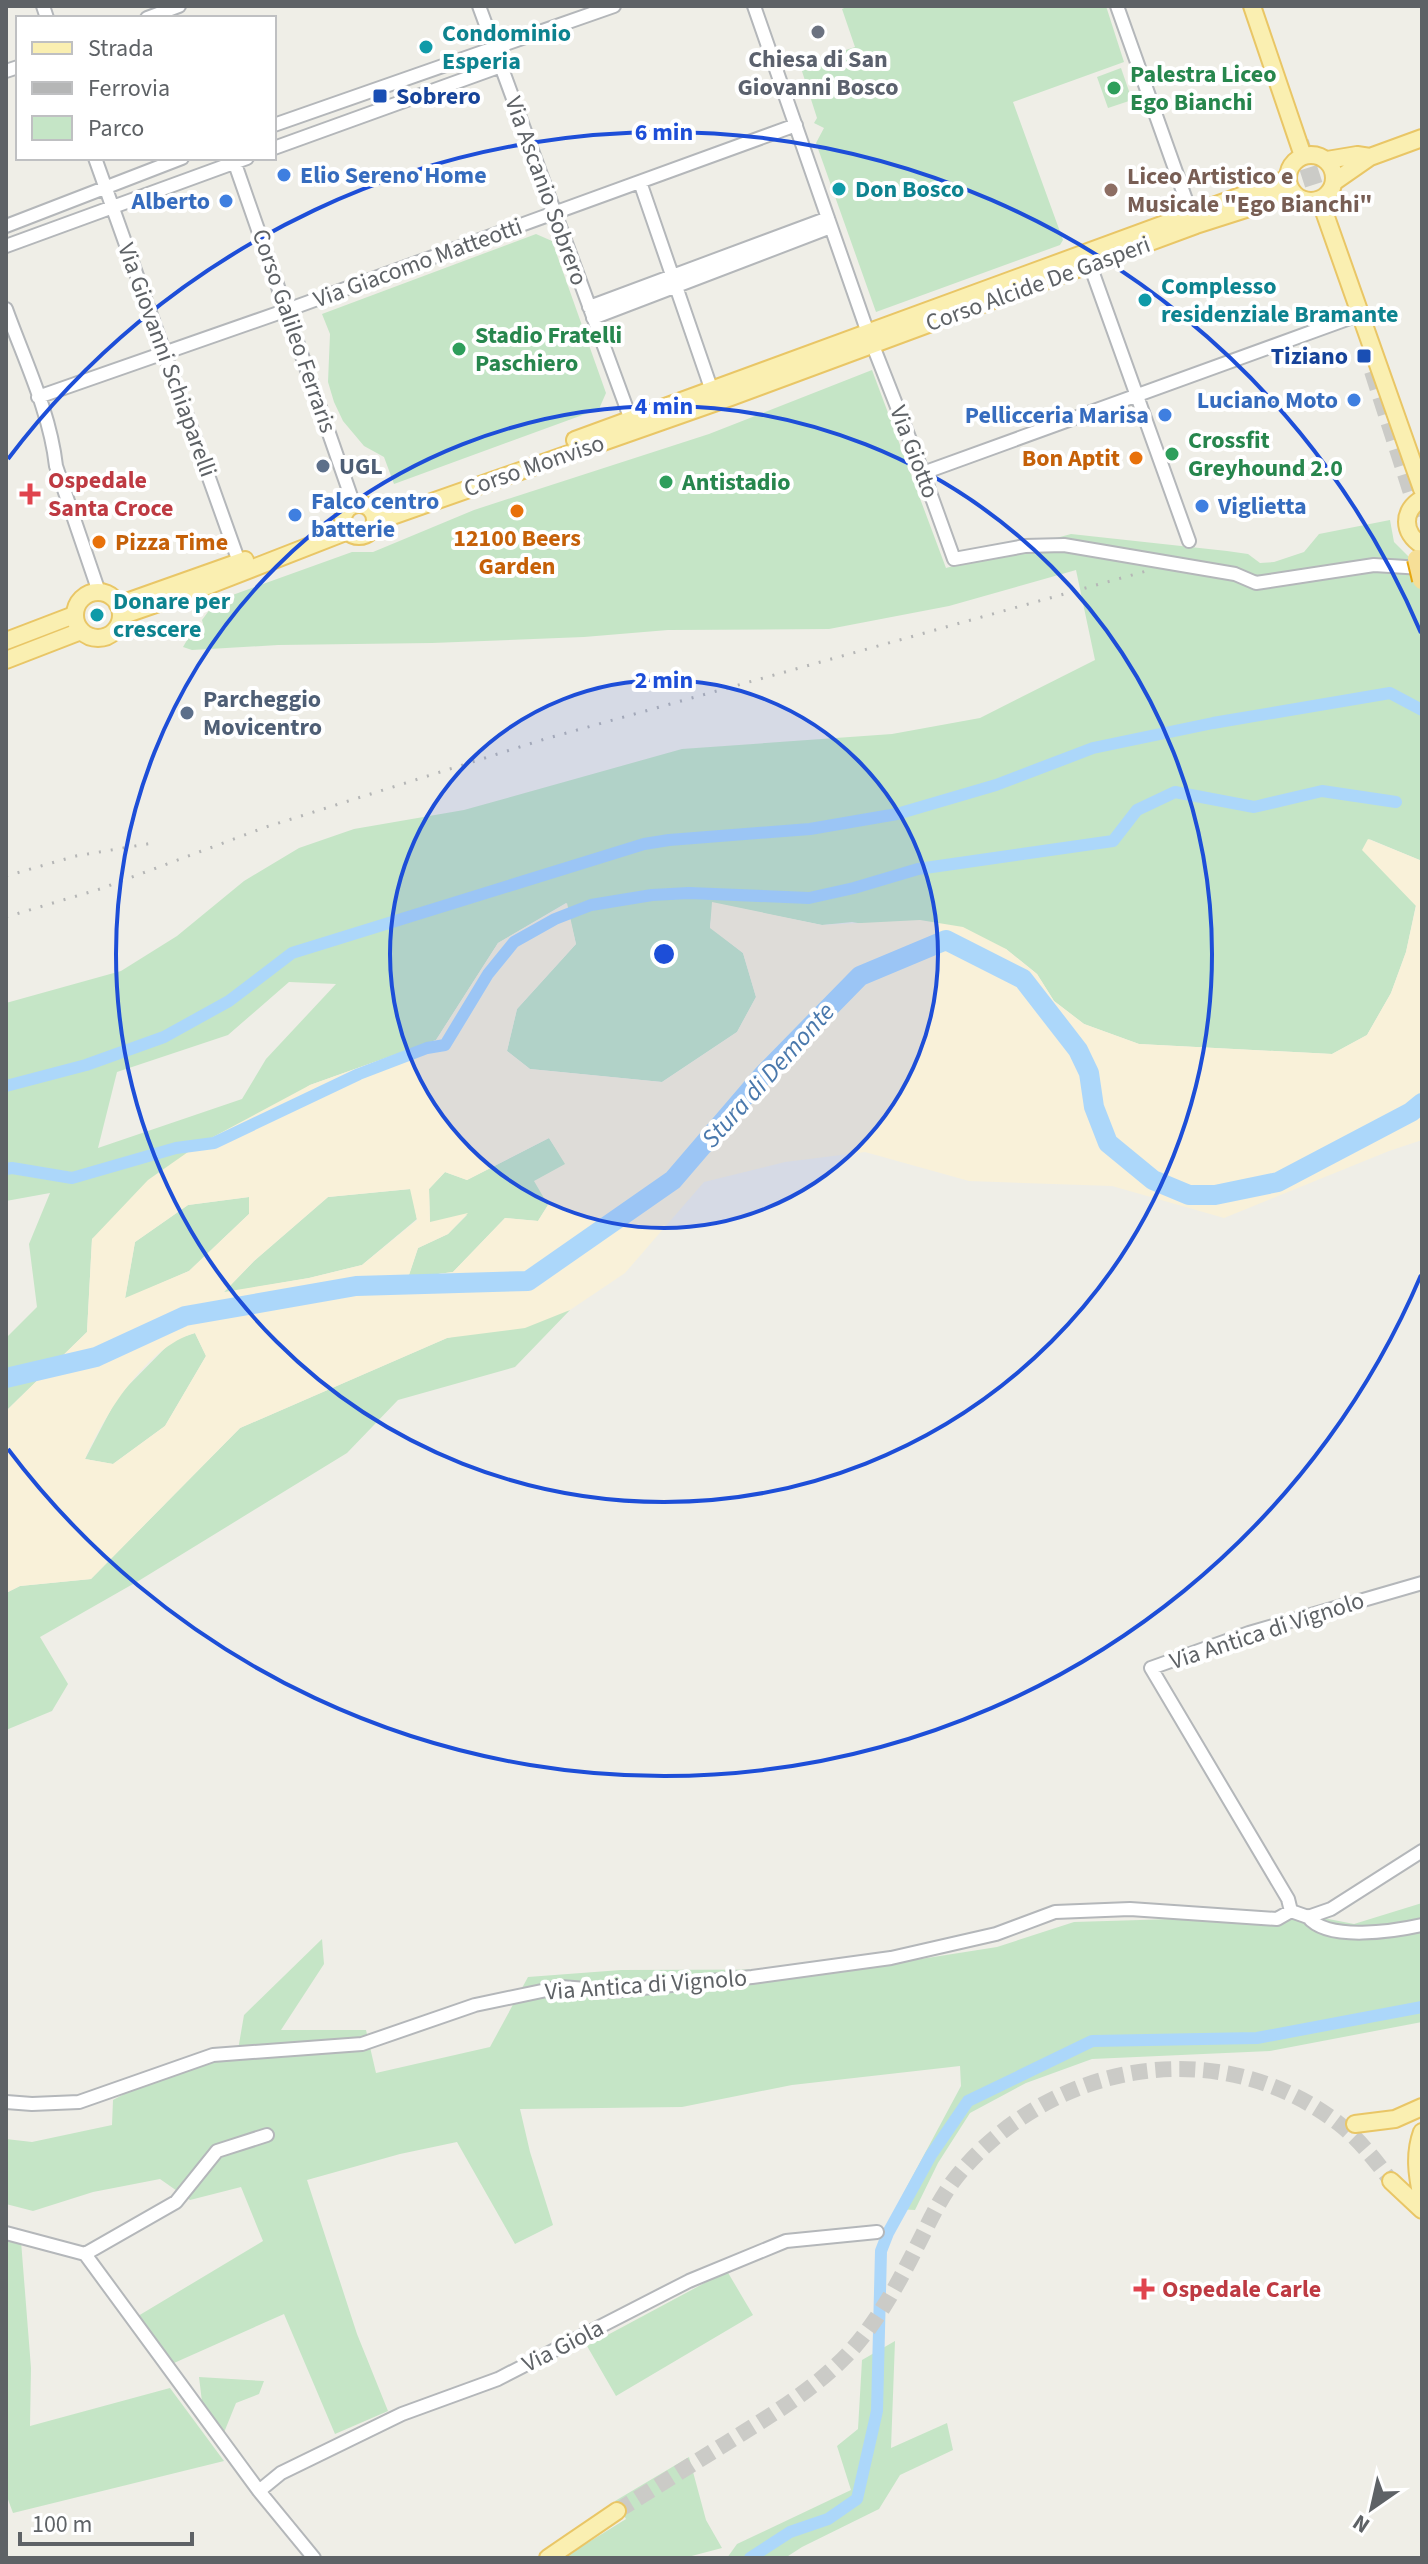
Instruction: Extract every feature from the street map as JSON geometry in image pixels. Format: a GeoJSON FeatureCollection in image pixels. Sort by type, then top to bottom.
{"type":"FeatureCollection","features":[{"type":"Feature","properties":{"kind":"highway"},"geometry":{"type":"LineString","coordinates":[[1420,557],[1422,580]]}},
{"type":"Feature","properties":{"kind":"main road"},"geometry":{"type":"LineString","coordinates":[[1252,6],[1303,156]]}},
{"type":"Feature","properties":{"kind":"main road"},"geometry":{"type":"LineString","coordinates":[[1334,182],[1370,157],[1422,138]]}},
{"type":"Feature","properties":{"kind":"main road"},"geometry":{"type":"LineString","coordinates":[[1327,160],[1334,182],[1329,193],[1320,200],[1309,201],[1290,186],[1290,167],[1303,156],[1315,155],[1327,160],[1357,155],[1370,157]]}},
{"type":"Feature","properties":{"kind":"main road","name":"Corso Alcide De Gasperi"},"geometry":{"type":"LineString","coordinates":[[871,340],[1191,214],[1290,186]]}},
{"type":"Feature","properties":{"kind":"main road","name":"Corso Alcide De Gasperi"},"geometry":{"type":"LineString","coordinates":[[871,340],[1090,265],[1290,186]]}},
{"type":"Feature","properties":{"kind":"main road"},"geometry":{"type":"LineString","coordinates":[[1320,200],[1422,489]]}},
{"type":"Feature","properties":{"kind":"main road","name":"Corso Monviso"},"geometry":{"type":"LineString","coordinates":[[374,517],[712,391],[871,340]]}},
{"type":"Feature","properties":{"kind":"main road","name":"Corso Monviso"},"geometry":{"type":"LineString","coordinates":[[374,517],[871,340]]}},
{"type":"Feature","properties":{"kind":"main road"},"geometry":{"type":"LineString","coordinates":[[1420,557],[1406,523],[1411,507],[1422,499]]}},
{"type":"Feature","properties":{"kind":"main road"},"geometry":{"type":"LineString","coordinates":[[354,505],[365,505],[374,517],[367,534],[357,536],[346,526],[345,513],[354,505]]}},
{"type":"Feature","properties":{"kind":"main road"},"geometry":{"type":"LineString","coordinates":[[120,610],[239,562],[346,526]]}},
{"type":"Feature","properties":{"kind":"main road"},"geometry":{"type":"LineString","coordinates":[[120,610],[202,588],[346,526]]}},
{"type":"Feature","properties":{"kind":"main road"},"geometry":{"type":"LineString","coordinates":[[6,641],[74,615],[82,598],[99,592],[110,595],[120,610],[114,631],[104,637],[92,637],[81,631],[74,615]]}},
{"type":"Feature","properties":{"kind":"main road"},"geometry":{"type":"LineString","coordinates":[[6,660],[81,631]]}},
{"type":"Feature","properties":{"kind":"main road"},"geometry":{"type":"LineString","coordinates":[[1355,2124],[1395,2119],[1422,2107]]}},
{"type":"Feature","properties":{"kind":"main road"},"geometry":{"type":"LineString","coordinates":[[1422,2132],[1416,2171],[1422,2198]]}},
{"type":"Feature","properties":{"kind":"main road"},"geometry":{"type":"LineString","coordinates":[[1391,2181],[1422,2210]]}},
{"type":"Feature","properties":{"kind":"main road"},"geometry":{"type":"LineString","coordinates":[[548,2558],[617,2511]]}},
{"type":"Feature","properties":{"kind":"street"},"geometry":{"type":"LineString","coordinates":[[152,16],[179,6]]}},
{"type":"Feature","properties":{"kind":"street","name":"Via Ascanio Sobrero"},"geometry":{"type":"LineString","coordinates":[[479,6],[631,420]]}},
{"type":"Feature","properties":{"kind":"street"},"geometry":{"type":"LineString","coordinates":[[276,124],[614,6]]}},
{"type":"Feature","properties":{"kind":"street","name":"Via Giotto"},"geometry":{"type":"LineString","coordinates":[[754,6],[871,340],[954,559],[1025,546],[1064,545],[1235,574],[1256,583],[1420,557]]}},
{"type":"Feature","properties":{"kind":"street"},"geometry":{"type":"LineString","coordinates":[[1117,6],[1191,214]]}},
{"type":"Feature","properties":{"kind":"street"},"geometry":{"type":"LineString","coordinates":[[276,147],[501,66]]}},
{"type":"Feature","properties":{"kind":"street","name":"Via Giacomo Matteotti"},"geometry":{"type":"LineString","coordinates":[[38,397],[796,125]]}},
{"type":"Feature","properties":{"kind":"street","name":"Via Giovanni Schiaparelli"},"geometry":{"type":"LineString","coordinates":[[96,160],[239,562]]}},
{"type":"Feature","properties":{"kind":"street"},"geometry":{"type":"LineString","coordinates":[[6,226],[177,160]]}},
{"type":"Feature","properties":{"kind":"street"},"geometry":{"type":"LineString","coordinates":[[6,246],[113,209],[238,160]]}},
{"type":"Feature","properties":{"kind":"street","name":"Corso Galileo Ferraris"},"geometry":{"type":"LineString","coordinates":[[238,160],[354,505]]}},
{"type":"Feature","properties":{"kind":"street"},"geometry":{"type":"LineString","coordinates":[[640,182],[712,391]]}},
{"type":"Feature","properties":{"kind":"street"},"geometry":{"type":"LineString","coordinates":[[591,312],[830,223]]}},
{"type":"Feature","properties":{"kind":"street"},"geometry":{"type":"LineString","coordinates":[[1090,265],[1189,541]]}},
{"type":"Feature","properties":{"kind":"street"},"geometry":{"type":"LineString","coordinates":[[6,309],[38,397],[54,446],[56,466],[99,592]]}},
{"type":"Feature","properties":{"kind":"street"},"geometry":{"type":"LineString","coordinates":[[923,473],[1361,314]]}},
{"type":"Feature","properties":{"kind":"street","name":"Via Antica di Vignolo"},"geometry":{"type":"LineString","coordinates":[[1291,1911],[1288,1899],[1151,1668],[1249,1633],[1422,1583]]}},
{"type":"Feature","properties":{"kind":"street"},"geometry":{"type":"LineString","coordinates":[[1308,1917],[1331,1909],[1422,1851]]}},
{"type":"Feature","properties":{"kind":"street","name":"Via Antica di Vignolo"},"geometry":{"type":"LineString","coordinates":[[6,2102],[79,2102],[213,2055],[362,2044],[475,2005],[561,1987],[612,1991],[752,1977],[891,1958],[996,1934],[1055,1912],[1130,1909],[1277,1919],[1291,1911],[1322,1926],[1349,1933],[1395,1931],[1422,1925]]}},
{"type":"Feature","properties":{"kind":"street"},"geometry":{"type":"LineString","coordinates":[[85,2254],[176,2202],[217,2151],[267,2135]]}},
{"type":"Feature","properties":{"kind":"street","name":"Via Giola"},"geometry":{"type":"LineString","coordinates":[[259,2491],[281,2473],[402,2414],[498,2379],[703,2275],[786,2241],[877,2232]]}},
{"type":"Feature","properties":{"kind":"street"},"geometry":{"type":"LineString","coordinates":[[6,2233],[85,2254],[259,2491],[314,2558]]}},
{"type":"Feature","properties":{"kind":"green space"},"geometry":{"type":"Polygon","coordinates":[[[849,6],[1106,6],[1124,62],[1013,102],[1063,240],[1060,245],[876,312],[816,143],[824,128],[814,123],[817,118],[800,65],[855,47],[842,9],[849,6]]]}},
{"type":"Feature","properties":{"kind":"green space","name":"Palestra Liceo Ego Bianchi"},"geometry":{"type":"Polygon","coordinates":[[[1121,68],[1132,100],[1108,108],[1097,77],[1121,68]]]}},
{"type":"Feature","properties":{"kind":"green space","name":"Stadio Fratelli Paschiero"},"geometry":{"type":"Polygon","coordinates":[[[536,234],[552,241],[606,393],[599,409],[394,484],[384,457],[364,446],[343,421],[334,402],[328,382],[330,334],[322,314],[536,234]]]}},
{"type":"Feature","properties":{"kind":"green space"},"geometry":{"type":"Polygon","coordinates":[[[872,370],[946,568],[1071,534],[1227,551],[1248,554],[1260,563],[1274,562],[1304,552],[1319,534],[1390,520],[1394,542],[1411,559],[1422,554],[1422,861],[1369,839],[1416,905],[1406,952],[1391,993],[1367,1035],[1332,1054],[1139,1044],[1084,1024],[1054,1001],[1037,974],[1006,949],[852,922],[822,925],[713,903],[710,927],[743,953],[756,997],[737,1032],[662,1082],[530,1069],[507,1051],[517,1009],[576,944],[566,903],[498,943],[436,1040],[310,1085],[92,1239],[87,1332],[6,1411],[6,1338],[37,1307],[29,1244],[50,1193],[6,1201],[6,1003],[121,971],[177,936],[244,881],[299,848],[354,829],[464,810],[682,749],[892,734],[980,718],[1095,660],[1076,570],[949,606],[829,629],[668,630],[432,643],[278,645],[192,650],[183,647],[190,635],[203,624],[202,620],[216,601],[352,552],[373,552],[474,510],[709,434],[872,370]],[[289,982],[228,1035],[117,1072],[98,1148],[242,1099],[266,1059],[336,984],[289,982]]]}},
{"type":"Feature","properties":{"kind":"green space"},"geometry":{"type":"Polygon","coordinates":[[[549,1138],[566,1164],[538,1221],[505,1218],[453,1272],[408,1278],[418,1248],[448,1234],[467,1215],[430,1223],[429,1189],[445,1172],[467,1180],[549,1138]]]}},
{"type":"Feature","properties":{"kind":"green space"},"geometry":{"type":"Polygon","coordinates":[[[411,1189],[417,1219],[362,1265],[223,1293],[254,1261],[328,1197],[411,1189]]]}},
{"type":"Feature","properties":{"kind":"green space"},"geometry":{"type":"Polygon","coordinates":[[[249,1197],[249,1214],[189,1271],[125,1299],[135,1242],[188,1205],[249,1197]]]}},
{"type":"Feature","properties":{"kind":"green space"},"geometry":{"type":"Polygon","coordinates":[[[570,1310],[515,1367],[398,1400],[347,1453],[140,1580],[40,1637],[68,1684],[52,1711],[6,1730],[6,1593],[20,1586],[91,1579],[240,1428],[447,1338],[570,1310]]]}},
{"type":"Feature","properties":{"kind":"green space"},"geometry":{"type":"Polygon","coordinates":[[[195,1333],[206,1356],[165,1426],[113,1464],[85,1459],[118,1396],[173,1340],[195,1333]]]}},
{"type":"Feature","properties":{"kind":"green space"},"geometry":{"type":"Polygon","coordinates":[[[1422,1903],[1422,2022],[1270,2051],[1092,2059],[1026,2083],[970,2113],[938,2163],[915,2210],[895,2209],[961,2086],[960,2066],[792,2085],[682,2107],[520,2109],[553,2225],[515,2244],[457,2142],[307,2180],[357,2334],[388,2411],[335,2434],[284,2314],[174,2363],[138,2316],[263,2241],[241,2187],[190,2200],[160,2179],[93,2192],[33,2211],[6,2204],[6,2139],[32,2142],[112,2125],[113,2100],[160,2075],[238,2050],[244,2015],[322,1939],[324,1964],[281,2030],[366,2030],[376,2073],[490,2047],[528,1977],[621,1970],[857,1969],[997,1947],[1074,1922],[1308,1915],[1354,1924],[1422,1903]]]}},
{"type":"Feature","properties":{"kind":"green space"},"geometry":{"type":"Polygon","coordinates":[[[6,2236],[21,2241],[31,2368],[30,2426],[170,2388],[224,2461],[13,2513],[6,2494],[6,2236]]]}},
{"type":"Feature","properties":{"kind":"green space"},"geometry":{"type":"Polygon","coordinates":[[[727,2271],[753,2315],[616,2396],[587,2346],[727,2271]]]}},
{"type":"Feature","properties":{"kind":"green space"},"geometry":{"type":"Polygon","coordinates":[[[895,2341],[891,2448],[947,2423],[953,2450],[900,2475],[879,2509],[785,2558],[727,2558],[737,2544],[851,2490],[837,2446],[858,2429],[862,2360],[895,2341]]]}},
{"type":"Feature","properties":{"kind":"green space"},"geometry":{"type":"Polygon","coordinates":[[[199,2377],[264,2381],[259,2394],[236,2403],[223,2435],[203,2410],[199,2377]]]}},
{"type":"Feature","properties":{"kind":"green space"},"geometry":{"type":"Polygon","coordinates":[[[689,2457],[706,2520],[722,2548],[684,2558],[563,2558],[626,2519],[615,2501],[689,2457]]]}},
{"type":"Feature","properties":{"kind":"sand"},"geometry":{"type":"Polygon","coordinates":[[[1368,839],[1422,861],[1422,1140],[1224,1218],[1112,1186],[969,1181],[865,1152],[785,1162],[704,1182],[625,1273],[570,1310],[525,1328],[447,1338],[240,1428],[91,1579],[20,1586],[6,1593],[6,1411],[87,1332],[92,1239],[148,1180],[198,1145],[310,1085],[436,1040],[498,943],[567,903],[576,944],[517,1009],[507,1051],[530,1069],[662,1082],[737,1032],[756,997],[743,953],[710,928],[712,902],[822,925],[920,920],[963,927],[1006,949],[1037,974],[1054,1001],[1084,1024],[1139,1044],[1332,1054],[1367,1035],[1391,993],[1406,952],[1416,906],[1362,850],[1368,839]],[[549,1138],[467,1180],[445,1172],[429,1189],[430,1222],[468,1213],[448,1234],[418,1248],[408,1278],[453,1272],[505,1218],[538,1221],[548,1205],[534,1181],[565,1164],[549,1138]],[[410,1189],[328,1197],[254,1261],[224,1292],[309,1278],[362,1265],[417,1220],[410,1189]],[[249,1197],[188,1205],[135,1242],[125,1298],[189,1271],[249,1214],[249,1197]],[[195,1333],[160,1352],[129,1384],[85,1459],[113,1464],[165,1426],[206,1356],[195,1333]]]}},
{"type":"Feature","properties":{"kind":"waterway"},"geometry":{"type":"LineString","coordinates":[[6,1086],[86,1065],[164,1037],[229,1001],[292,953],[644,844],[810,829],[897,814],[996,785],[1093,748],[1213,723],[1390,693],[1422,710]]}},
{"type":"Feature","properties":{"kind":"waterway"},"geometry":{"type":"LineString","coordinates":[[6,1169],[72,1178],[176,1148],[214,1143],[359,1074],[427,1048],[445,1045],[488,974],[514,942],[555,919],[591,905],[652,895],[689,893],[809,898],[918,869],[1113,841],[1137,810],[1175,792],[1254,807],[1322,791],[1396,802]]}},
{"type":"Feature","properties":{"kind":"waterway","name":"Stura di Demonte"},"geometry":{"type":"LineString","coordinates":[[6,1378],[96,1357],[185,1316],[356,1286],[528,1281],[673,1180],[763,1075],[860,976],[946,940],[1023,979],[1078,1050],[1089,1073],[1094,1107],[1108,1143],[1153,1180],[1189,1195],[1215,1195],[1278,1182],[1411,1112],[1422,1103]]}},
{"type":"Feature","properties":{"kind":"waterway"},"geometry":{"type":"LineString","coordinates":[[750,2558],[790,2532],[828,2519],[857,2499],[877,2411],[881,2251],[931,2155],[968,2101],[1092,2041],[1257,2038],[1422,2007]]}},
{"type":"Feature","properties":{"kind":"tunnel"},"geometry":{"type":"LineString","coordinates":[[1300,142],[1324,217]]}},
{"type":"Feature","properties":{"kind":"tunnel"},"geometry":{"type":"LineString","coordinates":[[1373,371],[1422,524]]}},
{"type":"Feature","properties":{"kind":"tunnel"},"geometry":{"type":"LineString","coordinates":[[617,2511],[773,2414],[833,2368],[858,2343],[885,2304],[940,2201],[958,2175],[996,2137],[1040,2106],[1087,2085],[1138,2072],[1190,2069],[1241,2076],[1291,2094],[1338,2123],[1360,2143],[1391,2181]]}},
{"type":"Feature","properties":{"kind":"railway"},"geometry":{"type":"LineString","coordinates":[[6,917],[100,889],[266,827],[545,739],[1150,570]]}},
{"type":"Feature","properties":{"kind":"railway"},"geometry":{"type":"LineString","coordinates":[[6,876],[76,856],[153,843]]}},
{"type":"Feature","properties":{"kind":"place","name":"Chiesa di San Giovanni Bosco"},"geometry":{"type":"Point","coordinates":[818,32]}},
{"type":"Feature","properties":{"kind":"place","name":"Condominio Esperia"},"geometry":{"type":"Point","coordinates":[426,47]}},
{"type":"Feature","properties":{"kind":"place","name":"Palestra Liceo Ego Bianchi"},"geometry":{"type":"Point","coordinates":[1114,88]}},
{"type":"Feature","properties":{"kind":"place","name":"Sobrero"},"geometry":{"type":"Point","coordinates":[380,96]}},
{"type":"Feature","properties":{"kind":"place","name":"Elio Sereno Home"},"geometry":{"type":"Point","coordinates":[284,175]}},
{"type":"Feature","properties":{"kind":"place","name":"Don Bosco"},"geometry":{"type":"Point","coordinates":[839,189]}},
{"type":"Feature","properties":{"kind":"place","name":"Liceo Artistico e Musicale \"Ego Bianchi\""},"geometry":{"type":"Point","coordinates":[1111,190]}},
{"type":"Feature","properties":{"kind":"place","name":"Alberto"},"geometry":{"type":"Point","coordinates":[226,201]}},
{"type":"Feature","properties":{"kind":"place","name":"Complesso residenziale Bramante"},"geometry":{"type":"Point","coordinates":[1145,300]}},
{"type":"Feature","properties":{"kind":"place","name":"Stadio Fratelli Paschiero"},"geometry":{"type":"Point","coordinates":[459,349]}},
{"type":"Feature","properties":{"kind":"place","name":"Tiziano"},"geometry":{"type":"Point","coordinates":[1364,356]}},
{"type":"Feature","properties":{"kind":"place","name":"Luciano Moto"},"geometry":{"type":"Point","coordinates":[1354,400]}},
{"type":"Feature","properties":{"kind":"place","name":"Pellicceria Marisa"},"geometry":{"type":"Point","coordinates":[1165,415]}},
{"type":"Feature","properties":{"kind":"place","name":"Crossfit Greyhound 2.0"},"geometry":{"type":"Point","coordinates":[1172,454]}},
{"type":"Feature","properties":{"kind":"place","name":"Bon Aptit"},"geometry":{"type":"Point","coordinates":[1136,458]}},
{"type":"Feature","properties":{"kind":"place","name":"UGL"},"geometry":{"type":"Point","coordinates":[323,466]}},
{"type":"Feature","properties":{"kind":"place","name":"Antistadio"},"geometry":{"type":"Point","coordinates":[666,482]}},
{"type":"Feature","properties":{"kind":"place","name":"Ospedale Santa Croce"},"geometry":{"type":"Point","coordinates":[30,494]}},
{"type":"Feature","properties":{"kind":"place","name":"Viglietta"},"geometry":{"type":"Point","coordinates":[1202,506]}},
{"type":"Feature","properties":{"kind":"place","name":"12100 Beers Garden"},"geometry":{"type":"Point","coordinates":[517,511]}},
{"type":"Feature","properties":{"kind":"place","name":"Falco centro batterie"},"geometry":{"type":"Point","coordinates":[295,515]}},
{"type":"Feature","properties":{"kind":"place","name":"Pizza Time"},"geometry":{"type":"Point","coordinates":[99,542]}},
{"type":"Feature","properties":{"kind":"place","name":"Donare per crescere"},"geometry":{"type":"Point","coordinates":[97,615]}},
{"type":"Feature","properties":{"kind":"place","name":"Parcheggio Movicentro"},"geometry":{"type":"Point","coordinates":[187,713]}},
{"type":"Feature","properties":{"kind":"place","name":"Ospedale Carle"},"geometry":{"type":"Point","coordinates":[1144,2289]}}]}
